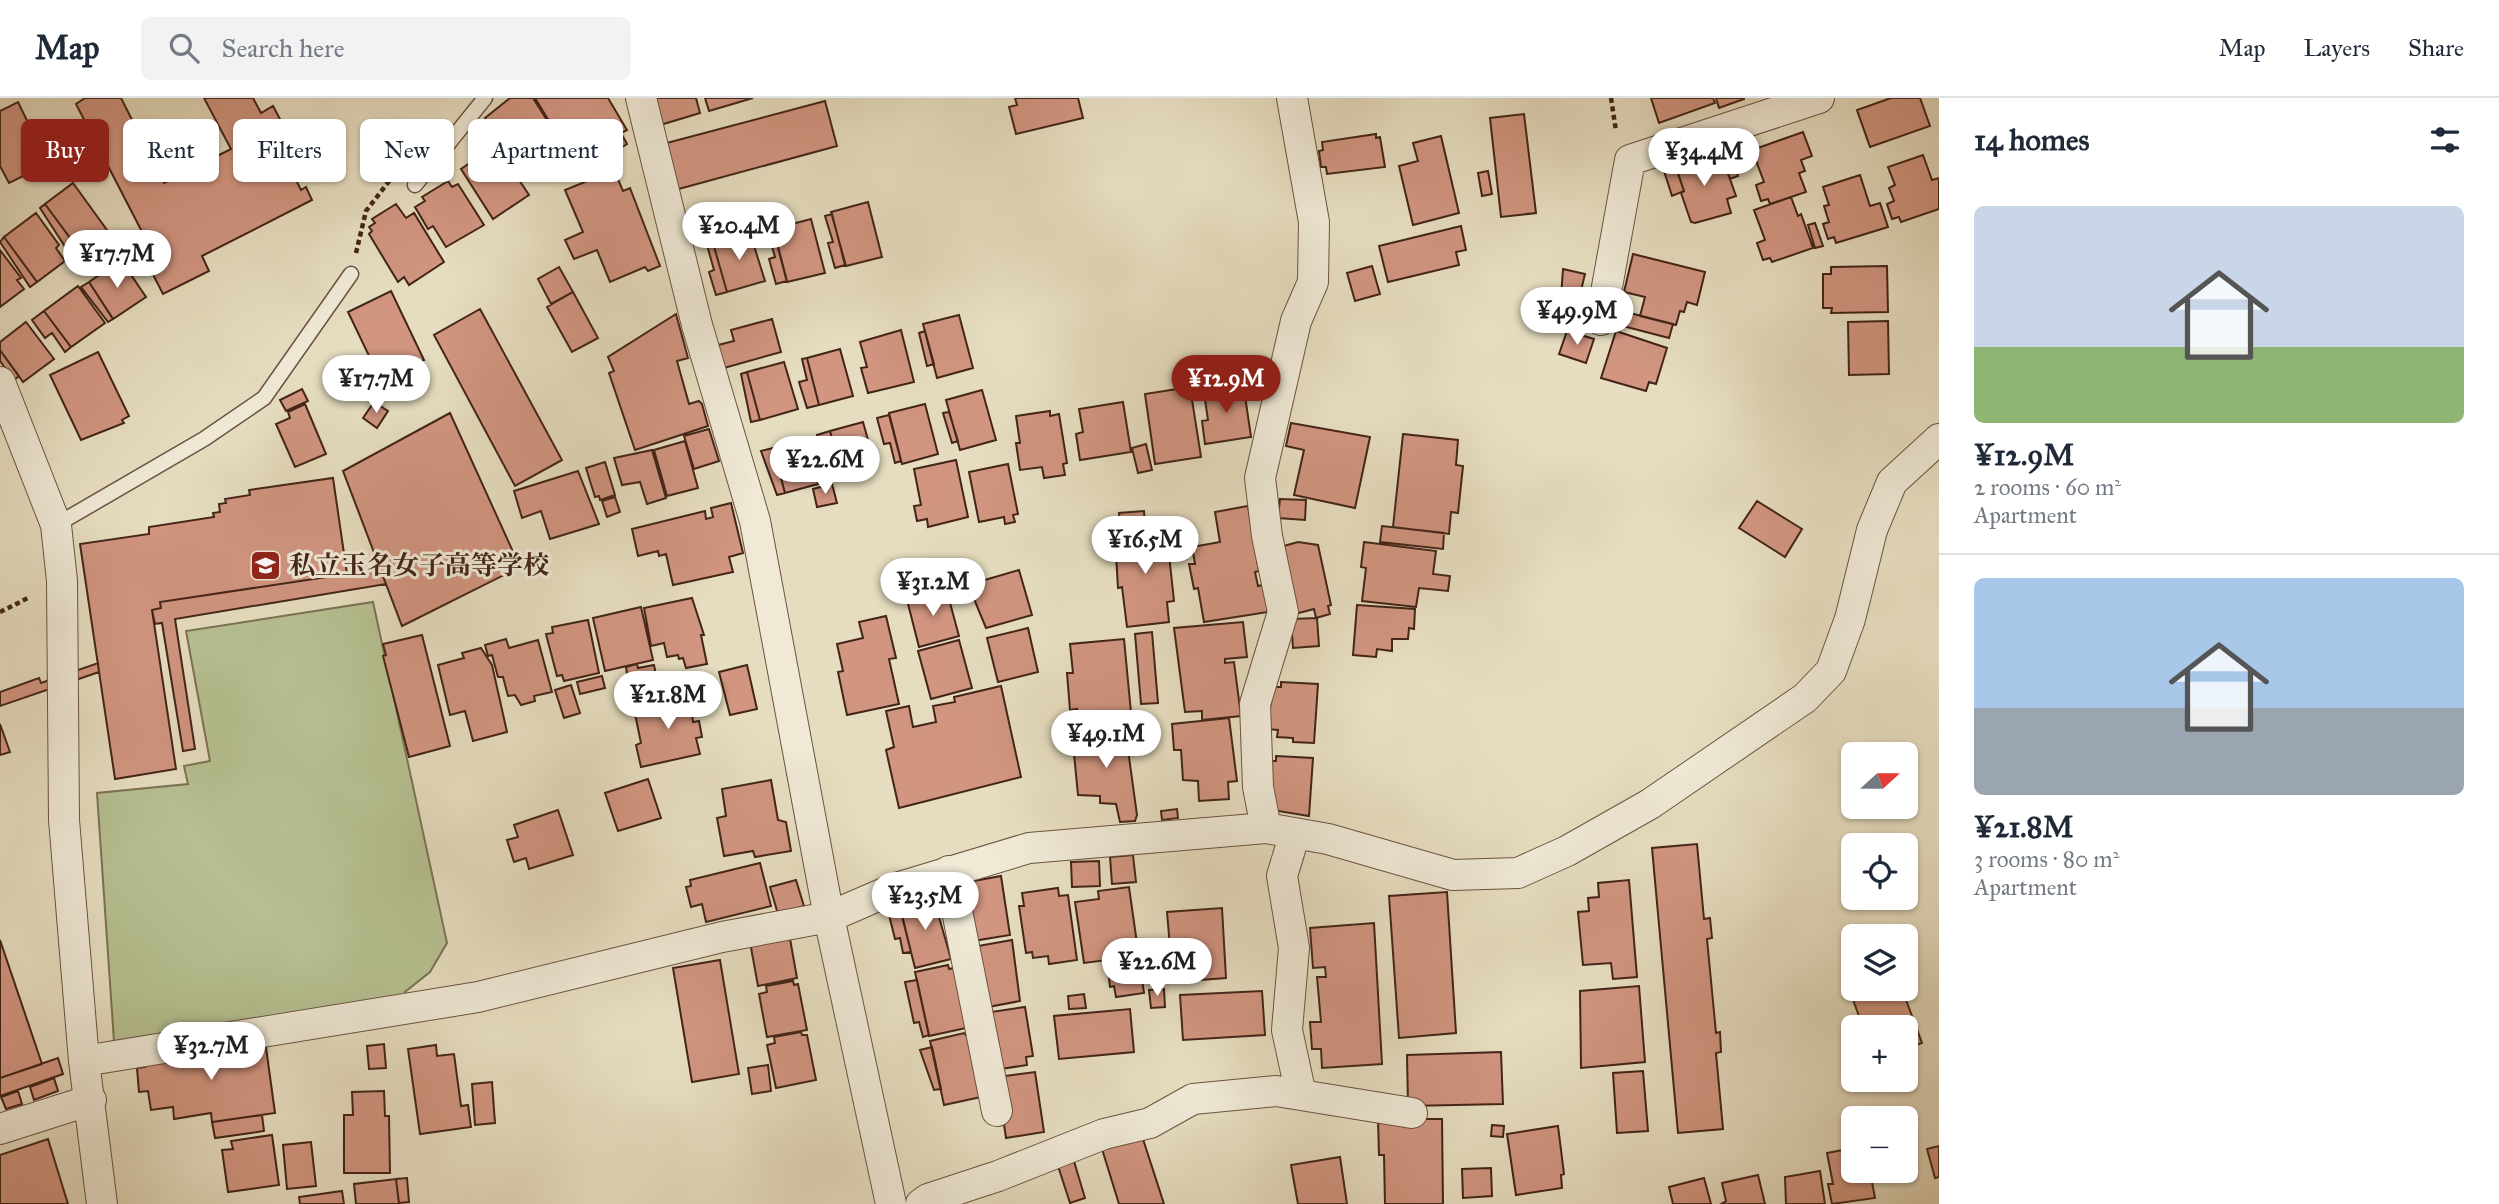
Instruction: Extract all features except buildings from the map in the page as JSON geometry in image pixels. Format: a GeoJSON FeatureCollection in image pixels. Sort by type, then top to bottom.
{"type":"FeatureCollection","features":[{"type":"Feature","properties":{"kind":"street"},"geometry":{"type":"LineString","coordinates":[[641,98],[697,325],[755,521],[829,917],[891,1204]]}},
{"type":"Feature","properties":{"kind":"street"},"geometry":{"type":"LineString","coordinates":[[1266,828],[1258,787],[1255,704],[1283,612],[1267,536],[1260,478],[1296,321],[1313,282],[1314,222],[1292,98]]}},
{"type":"Feature","properties":{"kind":"street"},"geometry":{"type":"LineString","coordinates":[[1601,320],[1630,160],[1819,98]]}},
{"type":"Feature","properties":{"kind":"street"},"geometry":{"type":"LineString","coordinates":[[0,382],[56,524],[62,581],[64,820],[84,1061],[102,1204]]}},
{"type":"Feature","properties":{"kind":"street"},"geometry":{"type":"LineString","coordinates":[[84,1061],[438,1005],[722,937],[829,917],[896,888],[1029,848],[1266,828],[1328,839],[1453,875],[1518,873],[1567,851],[1650,804],[1805,698],[1831,671],[1850,619],[1872,530],[1892,482],[1939,439]]}},
{"type":"Feature","properties":{"kind":"street"},"geometry":{"type":"LineString","coordinates":[[1295,833],[1282,876],[1294,948],[1287,1030],[1301,1095]]}},
{"type":"Feature","properties":{"kind":"street"},"geometry":{"type":"LineString","coordinates":[[949,871],[997,1111]]}},
{"type":"Feature","properties":{"kind":"street"},"geometry":{"type":"LineString","coordinates":[[920,1204],[1104,1134],[1150,1123],[1193,1099],[1276,1091],[1412,1113]]}},
{"type":"Feature","properties":{"kind":"street"},"geometry":{"type":"LineString","coordinates":[[0,1129],[91,1100]]}},
{"type":"Feature","properties":{"kind":"lane"},"geometry":{"type":"LineString","coordinates":[[415,185],[485,98]]}},
{"type":"Feature","properties":{"kind":"lane"},"geometry":{"type":"LineString","coordinates":[[56,524],[204,439],[264,398],[351,274]]}},
{"type":"Feature","properties":{"kind":"green space"},"geometry":{"type":"Polygon","coordinates":[[[373,602],[447,943],[430,972],[405,992],[408,1011],[115,1056],[97,793],[188,784],[184,766],[210,761],[186,631],[373,602]]]}},
{"type":"Feature","properties":{"kind":"place","name":"私立玉名女子高等学校"},"geometry":{"type":"Point","coordinates":[266,565]}}]}
